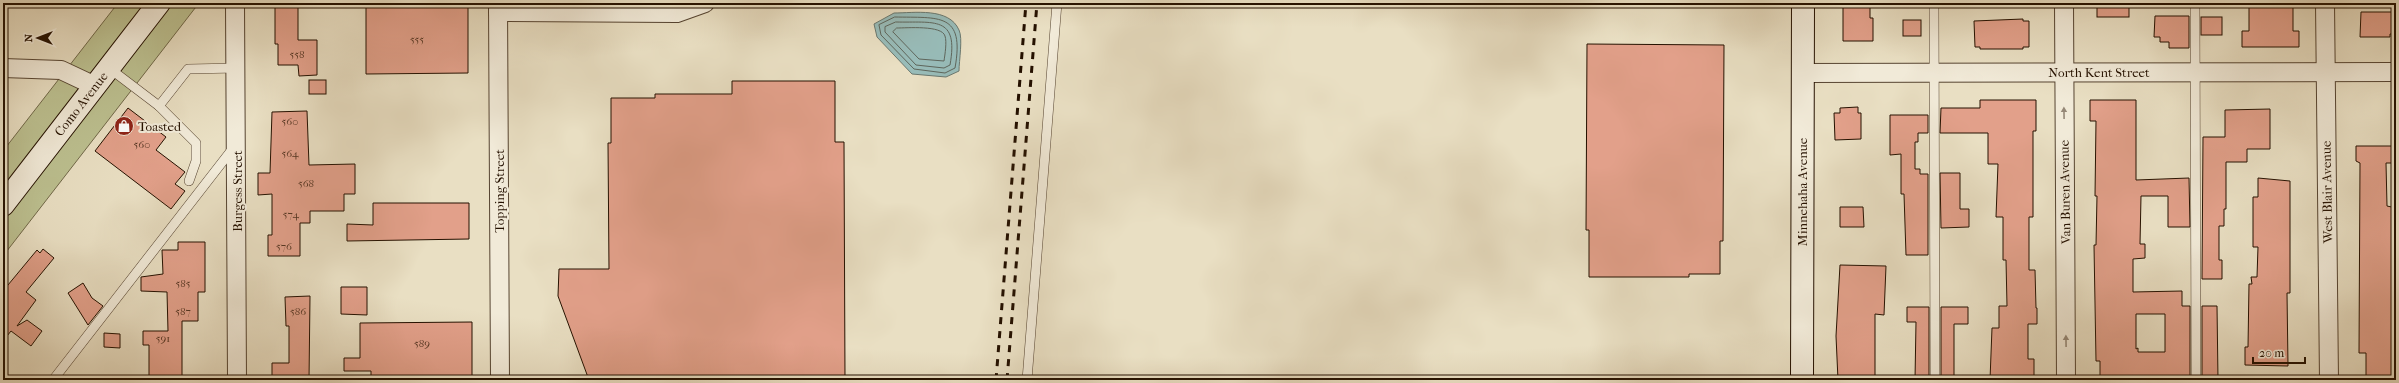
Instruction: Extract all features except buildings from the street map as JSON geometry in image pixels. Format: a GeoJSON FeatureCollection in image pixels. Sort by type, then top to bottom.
{"type":"FeatureCollection","features":[{"type":"Feature","properties":{"kind":"main road","name":"Como Avenue"},"geometry":{"type":"LineString","coordinates":[[3,205],[159,3]]}},
{"type":"Feature","properties":{"kind":"main road","name":"Minnehaha Avenue"},"geometry":{"type":"LineString","coordinates":[[1802,380],[1803,3]]}},
{"type":"Feature","properties":{"kind":"street","name":"Burgess Street"},"geometry":{"type":"LineString","coordinates":[[235,3],[237,68],[236,380]]}},
{"type":"Feature","properties":{"kind":"street"},"geometry":{"type":"LineString","coordinates":[[498,7],[676,13],[705,3]]}},
{"type":"Feature","properties":{"kind":"street","name":"Van Buren Avenue"},"geometry":{"type":"LineString","coordinates":[[2064,3],[2066,380]]}},
{"type":"Feature","properties":{"kind":"street","name":"West Blair Avenue"},"geometry":{"type":"LineString","coordinates":[[2325,3],[2329,380]]}},
{"type":"Feature","properties":{"kind":"street","name":"Topping Street"},"geometry":{"type":"LineString","coordinates":[[498,7],[500,380]]}},
{"type":"Feature","properties":{"kind":"street"},"geometry":{"type":"LineString","coordinates":[[3,68],[62,70],[95,86]]}},
{"type":"Feature","properties":{"kind":"street","name":"North Kent Street"},"geometry":{"type":"LineString","coordinates":[[1803,73],[1935,74],[2064,72],[2396,72]]}},
{"type":"Feature","properties":{"kind":"lane"},"geometry":{"type":"LineString","coordinates":[[1027,380],[1057,3]]}},
{"type":"Feature","properties":{"kind":"lane"},"geometry":{"type":"LineString","coordinates":[[1934,3],[1935,380]]}},
{"type":"Feature","properties":{"kind":"lane"},"geometry":{"type":"LineString","coordinates":[[2195,3],[2196,380]]}},
{"type":"Feature","properties":{"kind":"lane"},"geometry":{"type":"LineString","coordinates":[[109,68],[159,106],[196,144],[196,161],[189,181]]}},
{"type":"Feature","properties":{"kind":"lane"},"geometry":{"type":"LineString","coordinates":[[159,106],[188,70],[237,68]]}},
{"type":"Feature","properties":{"kind":"lane"},"geometry":{"type":"LineString","coordinates":[[53,380],[237,142]]}},
{"type":"Feature","properties":{"kind":"green space"},"geometry":{"type":"Polygon","coordinates":[[[118,3],[199,3],[3,256],[3,151],[118,3]]]}},
{"type":"Feature","properties":{"kind":"water"},"geometry":{"type":"Polygon","coordinates":[[[894,13],[930,13],[947,18],[954,23],[959,30],[961,38],[959,71],[946,77],[912,74],[877,37],[874,24],[894,13]]]}},
{"type":"Feature","properties":{"kind":"railway"},"geometry":{"type":"LineString","coordinates":[[996,380],[1026,3]]}},
{"type":"Feature","properties":{"kind":"railway"},"geometry":{"type":"LineString","coordinates":[[1007,380],[1037,3]]}},
{"type":"Feature","properties":{"kind":"place","name":"Toasted"},"geometry":{"type":"Point","coordinates":[124,126]}}]}
